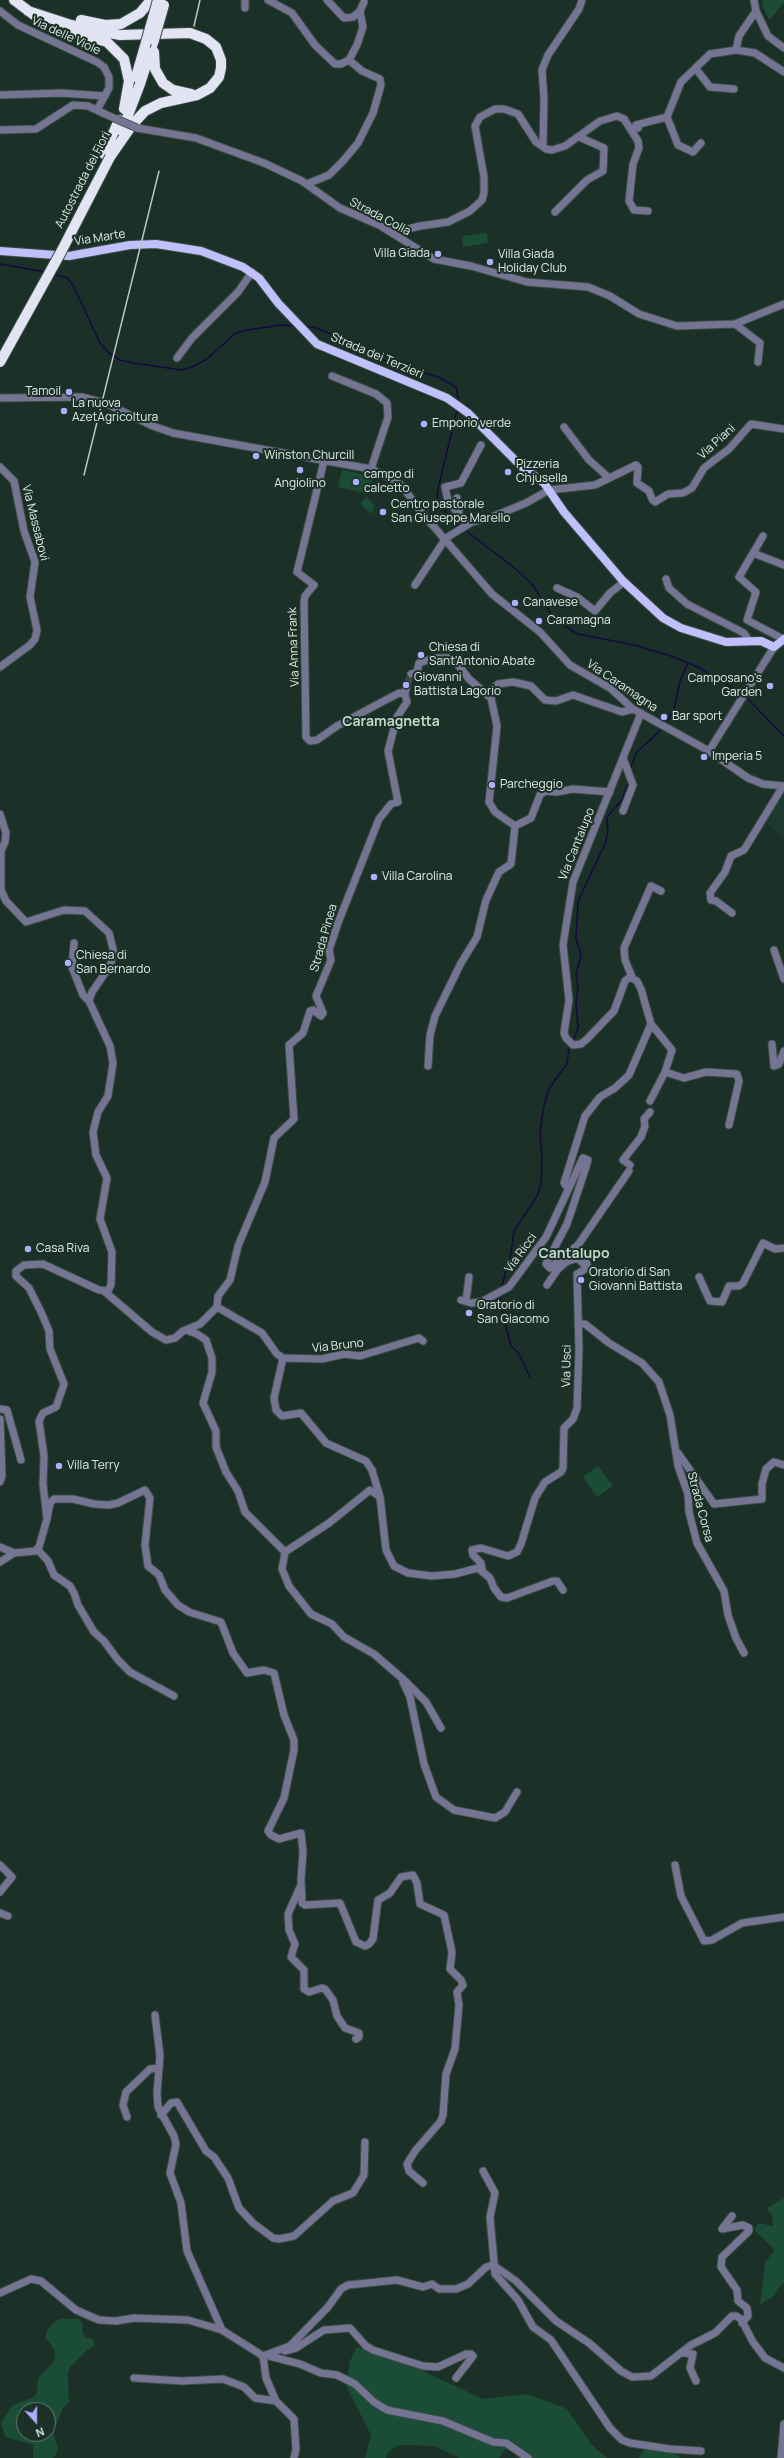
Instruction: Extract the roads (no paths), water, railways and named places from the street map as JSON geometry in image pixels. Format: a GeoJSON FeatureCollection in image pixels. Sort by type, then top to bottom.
{"type":"FeatureCollection","features":[{"type":"Feature","properties":{"kind":"highway"},"geometry":{"type":"LineString","coordinates":[[14,0],[41,20],[55,26],[107,42],[119,52],[126,63],[129,74],[124,109]]}},
{"type":"Feature","properties":{"kind":"highway"},"geometry":{"type":"LineString","coordinates":[[28,11],[105,25],[120,24],[134,18],[151,0]]}},
{"type":"Feature","properties":{"kind":"highway","name":"Autostrada dei Fiori"},"geometry":{"type":"LineString","coordinates":[[0,349],[107,155],[145,46],[158,0]]}},
{"type":"Feature","properties":{"kind":"highway","name":"Autostrada dei Fiori"},"geometry":{"type":"LineString","coordinates":[[0,362],[61,252],[133,104],[154,40],[165,0]]}},
{"type":"Feature","properties":{"kind":"highway"},"geometry":{"type":"LineString","coordinates":[[28,11],[48,19],[106,33],[134,35],[190,33],[206,39],[219,53],[221,68],[215,83],[205,92],[161,103],[146,111],[107,155]]}},
{"type":"Feature","properties":{"kind":"highway"},"geometry":{"type":"LineString","coordinates":[[154,40],[154,64],[163,83],[179,93],[197,95]]}},
{"type":"Feature","properties":{"kind":"main road","name":"Via Marte"},"geometry":{"type":"LineString","coordinates":[[0,251],[68,256],[130,245],[156,244]]}},
{"type":"Feature","properties":{"kind":"main road","name":"Strada dei Terzieri"},"geometry":{"type":"LineString","coordinates":[[156,244],[201,251],[252,272],[317,344],[454,402],[521,466],[540,479],[564,512],[624,582],[657,613],[681,628],[726,642],[761,641],[774,647]]}},
{"type":"Feature","properties":{"kind":"main road"},"geometry":{"type":"LineString","coordinates":[[774,647],[784,639]]}},
{"type":"Feature","properties":{"kind":"street"},"geometry":{"type":"LineString","coordinates":[[244,0],[246,8]]}},
{"type":"Feature","properties":{"kind":"street"},"geometry":{"type":"LineString","coordinates":[[268,0],[292,13],[315,45],[335,64],[341,64],[349,60],[363,27],[360,11],[363,1]]}},
{"type":"Feature","properties":{"kind":"street"},"geometry":{"type":"LineString","coordinates":[[327,0],[344,18],[353,17],[360,11]]}},
{"type":"Feature","properties":{"kind":"street"},"geometry":{"type":"LineString","coordinates":[[542,146],[544,107],[542,70],[550,51],[579,9],[582,0]]}},
{"type":"Feature","properties":{"kind":"street"},"geometry":{"type":"LineString","coordinates":[[754,0],[756,11],[768,36],[784,48]]}},
{"type":"Feature","properties":{"kind":"street","name":"Via delle Viole"},"geometry":{"type":"LineString","coordinates":[[0,11],[18,25],[101,64],[106,70],[109,80],[105,96],[97,110]]}},
{"type":"Feature","properties":{"kind":"street"},"geometry":{"type":"LineString","coordinates":[[736,50],[739,36],[756,11]]}},
{"type":"Feature","properties":{"kind":"street"},"geometry":{"type":"LineString","coordinates":[[701,143],[693,152],[678,145],[668,117],[681,82],[710,54],[736,50],[756,53],[784,72]]}},
{"type":"Feature","properties":{"kind":"street"},"geometry":{"type":"LineString","coordinates":[[307,184],[329,175],[354,149],[372,113],[380,92],[380,80],[362,71],[349,60]]}},
{"type":"Feature","properties":{"kind":"street"},"geometry":{"type":"LineString","coordinates":[[696,69],[710,87],[734,89]]}},
{"type":"Feature","properties":{"kind":"street"},"geometry":{"type":"LineString","coordinates":[[0,95],[61,93],[105,96]]}},
{"type":"Feature","properties":{"kind":"street","name":"Strada Colla"},"geometry":{"type":"LineString","coordinates":[[0,130],[36,129],[73,105],[81,105],[97,110],[137,128],[205,141],[259,160],[307,184],[340,208],[392,233],[434,259],[471,266],[527,282],[583,286],[610,296],[639,314],[671,324],[688,327],[735,324],[784,304]]}},
{"type":"Feature","properties":{"kind":"street"},"geometry":{"type":"LineString","coordinates":[[392,233],[420,226],[448,222],[465,214],[482,200],[484,193],[484,177],[475,126],[480,117],[488,111],[504,108],[518,114],[531,137],[542,146],[552,150],[580,137],[600,121],[617,116],[624,119],[638,141],[639,148],[633,164],[629,201],[634,210],[648,211]]}},
{"type":"Feature","properties":{"kind":"street"},"geometry":{"type":"LineString","coordinates":[[638,128],[636,125],[668,117]]}},
{"type":"Feature","properties":{"kind":"street"},"geometry":{"type":"LineString","coordinates":[[555,212],[587,180],[603,171],[604,148],[580,137]]}},
{"type":"Feature","properties":{"kind":"street"},"geometry":{"type":"LineString","coordinates":[[177,358],[192,338],[238,292],[252,272]]}},
{"type":"Feature","properties":{"kind":"street"},"geometry":{"type":"LineString","coordinates":[[735,324],[760,343],[758,362]]}},
{"type":"Feature","properties":{"kind":"street"},"geometry":{"type":"LineString","coordinates":[[0,398],[82,397],[105,403],[153,426],[173,433],[371,469],[388,417],[387,403],[376,394],[332,376]]}},
{"type":"Feature","properties":{"kind":"street","name":"Via Piani"},"geometry":{"type":"LineString","coordinates":[[446,538],[468,523],[510,510],[549,490],[595,485],[608,477],[636,465],[638,466],[637,483],[649,491],[655,502],[668,494],[683,493],[692,488],[704,468],[729,449],[751,424],[784,430]]}},
{"type":"Feature","properties":{"kind":"street"},"geometry":{"type":"LineString","coordinates":[[564,427],[589,460],[608,477]]}},
{"type":"Feature","properties":{"kind":"street"},"geometry":{"type":"LineString","coordinates":[[468,523],[448,501],[446,487],[461,482],[481,445]]}},
{"type":"Feature","properties":{"kind":"street","name":"Via Anna Frank"},"geometry":{"type":"LineString","coordinates":[[324,461],[318,492],[297,572],[314,584],[305,596],[304,602],[306,737],[310,741],[317,740],[337,726],[371,707],[399,693],[405,694]]}},
{"type":"Feature","properties":{"kind":"street","name":"Via Massabovi"},"geometry":{"type":"LineString","coordinates":[[0,467],[14,481],[24,531],[35,562],[30,597],[37,630],[35,639],[30,645],[0,667]]}},
{"type":"Feature","properties":{"kind":"street","name":"Via Caramagna"},"geometry":{"type":"LineString","coordinates":[[371,469],[394,480],[446,538],[466,566],[492,594],[540,632],[566,662],[610,688],[633,709],[709,751],[748,778],[764,784],[783,786],[744,850],[731,856],[725,872],[710,893],[711,900],[716,900],[732,913]]}},
{"type":"Feature","properties":{"kind":"street"},"geometry":{"type":"LineString","coordinates":[[457,498],[454,500],[458,509],[468,523]]}},
{"type":"Feature","properties":{"kind":"street"},"geometry":{"type":"LineString","coordinates":[[763,536],[739,577],[756,592],[747,620],[784,639]]}},
{"type":"Feature","properties":{"kind":"street"},"geometry":{"type":"LineString","coordinates":[[415,585],[446,538]]}},
{"type":"Feature","properties":{"kind":"street"},"geometry":{"type":"LineString","coordinates":[[753,553],[784,565]]}},
{"type":"Feature","properties":{"kind":"street"},"geometry":{"type":"LineString","coordinates":[[666,578],[669,588],[687,604],[744,633],[749,641]]}},
{"type":"Feature","properties":{"kind":"street"},"geometry":{"type":"LineString","coordinates":[[557,588],[577,597],[595,611],[610,593],[624,582]]}},
{"type":"Feature","properties":{"kind":"street"},"geometry":{"type":"LineString","coordinates":[[709,751],[774,647]]}},
{"type":"Feature","properties":{"kind":"street"},"geometry":{"type":"LineString","coordinates":[[405,694],[410,678],[417,672],[419,663],[445,657],[456,662],[469,679],[488,693],[494,705],[497,726],[489,802],[495,812],[515,826],[511,864],[499,872],[486,900],[477,937],[460,963],[435,1016],[430,1034],[428,1066]]}},
{"type":"Feature","properties":{"kind":"street"},"geometry":{"type":"LineString","coordinates":[[488,693],[498,684],[513,682],[531,686],[545,700],[556,701],[573,696],[622,712],[633,709]]}},
{"type":"Feature","properties":{"kind":"street","name":"Strada Pinea"},"geometry":{"type":"LineString","coordinates":[[217,1307],[218,1296],[230,1280],[238,1246],[265,1182],[274,1138],[294,1119],[289,1045],[303,1033],[310,1011],[313,1010],[321,1016],[323,1013],[316,996],[331,960],[329,950],[338,923],[379,819],[391,804],[398,802],[388,751],[397,717],[407,702],[405,694]]}},
{"type":"Feature","properties":{"kind":"street","name":"Via Cantalupo"},"geometry":{"type":"LineString","coordinates":[[632,978],[627,978],[614,1011],[597,1030],[581,1044],[569,1042],[564,1033],[569,1000],[563,945],[569,900],[573,882],[641,714]]}},
{"type":"Feature","properties":{"kind":"street"},"geometry":{"type":"LineString","coordinates":[[622,811],[633,784],[623,758]]}},
{"type":"Feature","properties":{"kind":"street","name":"Via Cantalupo"},"geometry":{"type":"LineString","coordinates":[[515,826],[531,818],[543,791],[556,792],[573,789],[610,792]]}},
{"type":"Feature","properties":{"kind":"street"},"geometry":{"type":"LineString","coordinates":[[0,814],[6,833],[5,842],[1,851],[1,890],[2,897],[10,906],[26,922],[56,912],[74,909],[85,911],[109,933],[114,953],[110,966],[92,992],[89,1001]]}},
{"type":"Feature","properties":{"kind":"street"},"geometry":{"type":"LineString","coordinates":[[650,1101],[665,1072],[671,1048],[651,1024],[641,988],[632,978],[625,960],[624,948],[651,886],[661,891]]}},
{"type":"Feature","properties":{"kind":"street"},"geometry":{"type":"LineString","coordinates":[[74,944],[72,967],[83,995],[89,1001],[110,1046],[113,1063],[108,1096],[98,1112],[93,1132],[96,1155],[107,1178],[100,1219],[112,1252],[111,1285],[108,1291],[104,1291]]}},
{"type":"Feature","properties":{"kind":"street"},"geometry":{"type":"LineString","coordinates":[[774,950],[784,979]]}},
{"type":"Feature","properties":{"kind":"street"},"geometry":{"type":"LineString","coordinates":[[650,1112],[644,1119],[645,1126],[641,1137],[623,1160],[630,1168],[577,1246],[552,1267],[547,1267],[546,1264],[567,1224],[586,1167],[587,1158],[582,1159],[568,1188],[564,1183],[585,1116],[600,1097],[615,1088],[629,1074],[651,1024]]}},
{"type":"Feature","properties":{"kind":"street"},"geometry":{"type":"LineString","coordinates":[[772,1044],[774,1066],[779,1064],[784,1051]]}},
{"type":"Feature","properties":{"kind":"street"},"geometry":{"type":"LineString","coordinates":[[665,1072],[684,1078],[706,1072],[737,1074],[739,1081],[729,1125]]}},
{"type":"Feature","properties":{"kind":"street","name":"Via Ricci"},"geometry":{"type":"LineString","coordinates":[[469,1277],[463,1301],[471,1303],[481,1302],[500,1294],[514,1282],[546,1237],[568,1188]]}},
{"type":"Feature","properties":{"kind":"street"},"geometry":{"type":"LineString","coordinates":[[700,1277],[710,1301],[722,1302],[729,1286],[739,1286],[743,1283],[763,1244],[780,1250],[784,1248]]}},
{"type":"Feature","properties":{"kind":"street"},"geometry":{"type":"LineString","coordinates":[[577,1246],[585,1259],[586,1266]]}},
{"type":"Feature","properties":{"kind":"street"},"geometry":{"type":"LineString","coordinates":[[547,1285],[558,1269],[566,1262],[577,1258],[586,1266]]}},
{"type":"Feature","properties":{"kind":"street"},"geometry":{"type":"LineString","coordinates":[[47,1519],[44,1484],[44,1456],[39,1421],[43,1413],[56,1408],[63,1380],[50,1349],[49,1331],[41,1312],[29,1288],[16,1276],[16,1271],[24,1265],[43,1264],[104,1291],[159,1336],[170,1340],[186,1330],[200,1324],[217,1307],[262,1333],[277,1354],[282,1358],[274,1398],[278,1414],[282,1416],[301,1413],[326,1443],[366,1461],[372,1470],[380,1497],[386,1550],[394,1566],[408,1573],[432,1576],[455,1574],[472,1567],[482,1569],[490,1578],[494,1588],[501,1597],[507,1598],[553,1581],[557,1581],[563,1590]]}},
{"type":"Feature","properties":{"kind":"street","name":"Via Usci"},"geometry":{"type":"LineString","coordinates":[[482,1569],[481,1564],[472,1553],[475,1547],[508,1556],[517,1552],[524,1538],[535,1498],[545,1482],[561,1472],[563,1468],[564,1428],[573,1419],[577,1408],[577,1274],[586,1266]]}},
{"type":"Feature","properties":{"kind":"street","name":"Strada Corsa"},"geometry":{"type":"LineString","coordinates":[[578,1324],[587,1325],[609,1343],[642,1363],[654,1375],[663,1392],[670,1416],[678,1466],[688,1494],[689,1512],[697,1543],[724,1591],[728,1615],[736,1638],[744,1653]]}},
{"type":"Feature","properties":{"kind":"street"},"geometry":{"type":"LineString","coordinates":[[186,1330],[197,1334],[206,1340],[212,1358],[213,1365],[203,1406],[215,1428],[216,1447],[226,1472],[238,1490],[245,1512],[270,1535],[284,1552],[282,1569],[284,1578],[307,1612],[332,1624],[344,1637],[374,1654],[396,1673],[426,1702],[441,1728]]}},
{"type":"Feature","properties":{"kind":"street","name":"Via Bruno"},"geometry":{"type":"LineString","coordinates":[[282,1358],[301,1360],[322,1359],[344,1354],[360,1356],[419,1338],[423,1341]]}},
{"type":"Feature","properties":{"kind":"street"},"geometry":{"type":"LineString","coordinates":[[0,1409],[7,1410],[21,1460]]}},
{"type":"Feature","properties":{"kind":"street"},"geometry":{"type":"LineString","coordinates":[[0,1419],[2,1476],[0,1482]]}},
{"type":"Feature","properties":{"kind":"street","name":"Strada Corsa"},"geometry":{"type":"LineString","coordinates":[[677,1453],[714,1504],[762,1499],[762,1484],[766,1469],[774,1462],[784,1465]]}},
{"type":"Feature","properties":{"kind":"street"},"geometry":{"type":"LineString","coordinates":[[38,1550],[50,1503],[54,1499],[73,1499],[94,1504],[108,1505],[118,1504],[145,1490],[150,1498],[146,1545],[148,1566],[159,1575],[165,1590],[178,1605],[188,1612],[221,1622],[233,1652],[247,1673],[264,1670],[274,1673],[284,1715],[294,1740],[294,1750],[284,1798],[268,1831],[271,1836],[279,1839],[301,1833],[303,1852],[301,1900],[305,1906],[340,1903],[356,1942],[361,1946],[367,1946],[372,1941],[378,1900],[387,1896],[401,1877],[413,1875],[416,1878],[420,1904],[444,1915],[452,1952],[450,1969],[463,1985],[457,1994],[459,2005],[455,2049],[446,2074],[443,2115],[441,2121],[415,2151],[407,2164],[410,2171],[423,2183]]}},
{"type":"Feature","properties":{"kind":"street"},"geometry":{"type":"LineString","coordinates":[[284,1552],[330,1523],[370,1490],[380,1497]]}},
{"type":"Feature","properties":{"kind":"street"},"geometry":{"type":"LineString","coordinates":[[0,1547],[14,1553]]}},
{"type":"Feature","properties":{"kind":"street"},"geometry":{"type":"LineString","coordinates":[[0,1562],[14,1553],[38,1550]]}},
{"type":"Feature","properties":{"kind":"street"},"geometry":{"type":"LineString","coordinates":[[38,1550],[48,1561],[54,1575],[70,1586],[78,1605],[94,1632],[104,1641],[118,1660],[130,1672],[174,1696]]}},
{"type":"Feature","properties":{"kind":"street"},"geometry":{"type":"LineString","coordinates":[[396,1673],[410,1697],[424,1764],[436,1797],[454,1810],[495,1818],[505,1812],[517,1792]]}},
{"type":"Feature","properties":{"kind":"street"},"geometry":{"type":"LineString","coordinates":[[0,1864],[12,1877],[0,1892]]}},
{"type":"Feature","properties":{"kind":"street"},"geometry":{"type":"LineString","coordinates":[[675,1865],[681,1896],[704,1941],[712,1940],[742,1924],[784,1917]]}},
{"type":"Feature","properties":{"kind":"street"},"geometry":{"type":"LineString","coordinates":[[301,1885],[288,1914],[289,1930],[295,1944],[291,1957],[304,1970],[304,1988],[309,1992],[322,1988],[326,1989],[333,2000],[335,2013],[345,2028],[359,2033],[359,2037],[356,2039]]}},
{"type":"Feature","properties":{"kind":"street"},"geometry":{"type":"LineString","coordinates":[[0,1913],[8,1916]]}},
{"type":"Feature","properties":{"kind":"street"},"geometry":{"type":"LineString","coordinates":[[154,2015],[160,2056],[157,2098],[161,2115],[174,2136],[175,2153],[170,2173],[181,2203],[187,2251],[222,2330]]}},
{"type":"Feature","properties":{"kind":"street"},"geometry":{"type":"LineString","coordinates":[[127,2117],[124,2104],[126,2092],[145,2074],[159,2068]]}},
{"type":"Feature","properties":{"kind":"street"},"geometry":{"type":"LineString","coordinates":[[161,2115],[171,2103],[177,2102],[206,2151],[214,2157],[228,2178],[239,2208],[253,2223],[273,2238],[279,2240],[294,2236],[333,2201],[353,2193],[364,2175],[365,2142]]}},
{"type":"Feature","properties":{"kind":"street"},"geometry":{"type":"LineString","coordinates":[[483,2171],[495,2193],[490,2216],[493,2265],[495,2274],[518,2300],[533,2327],[551,2340],[614,2433],[622,2440],[641,2445],[701,2451]]}},
{"type":"Feature","properties":{"kind":"street"},"geometry":{"type":"LineString","coordinates":[[732,2216],[722,2229],[743,2226],[749,2228],[749,2231],[722,2257],[721,2267],[737,2290],[738,2301],[747,2308],[748,2316],[742,2323]]}},
{"type":"Feature","properties":{"kind":"street"},"geometry":{"type":"LineString","coordinates":[[264,2356],[290,2346],[320,2316],[341,2289],[348,2286],[382,2280],[397,2280],[423,2287],[432,2284],[439,2289],[456,2289],[468,2284],[486,2267],[493,2265]]}},
{"type":"Feature","properties":{"kind":"street"},"geometry":{"type":"LineString","coordinates":[[493,2265],[516,2281],[556,2321],[589,2343],[627,2375],[644,2378],[651,2376],[683,2353],[691,2345],[715,2333],[732,2316],[736,2316],[742,2323],[765,2358],[784,2368]]}},
{"type":"Feature","properties":{"kind":"street"},"geometry":{"type":"LineString","coordinates":[[0,2293],[31,2279],[41,2281],[76,2310],[100,2320],[116,2321],[134,2318],[188,2320],[222,2330],[264,2356],[300,2364],[321,2373],[337,2375],[355,2384],[374,2402],[387,2410],[443,2421],[492,2442],[506,2444],[528,2458]]}},
{"type":"Feature","properties":{"kind":"street"},"geometry":{"type":"LineString","coordinates":[[282,2350],[292,2350],[324,2330],[350,2328],[366,2346],[423,2366],[438,2367],[466,2354],[471,2354],[473,2356],[456,2378]]}},
{"type":"Feature","properties":{"kind":"street"},"geometry":{"type":"LineString","coordinates":[[683,2353],[693,2354],[690,2368],[696,2381]]}},
{"type":"Feature","properties":{"kind":"street"},"geometry":{"type":"LineString","coordinates":[[264,2356],[266,2378],[276,2401],[294,2419],[296,2449],[294,2458]]}},
{"type":"Feature","properties":{"kind":"street"},"geometry":{"type":"LineString","coordinates":[[134,2378],[182,2381],[223,2379],[244,2387],[255,2398],[276,2401]]}},
{"type":"Feature","properties":{"kind":"street"},"geometry":{"type":"LineString","coordinates":[[781,2458],[784,2424]]}},
{"type":"Feature","properties":{"kind":"waterway"},"geometry":{"type":"LineString","coordinates":[[0,264],[46,272]]}},
{"type":"Feature","properties":{"kind":"waterway"},"geometry":{"type":"LineString","coordinates":[[53,274],[67,278],[73,285],[100,343],[109,353],[120,360],[133,363],[182,370],[192,367],[207,359],[236,333],[281,325],[296,326]]}},
{"type":"Feature","properties":{"kind":"waterway"},"geometry":{"type":"LineString","coordinates":[[304,327],[313,327],[336,336],[390,363],[438,377],[456,387],[459,402]]}},
{"type":"Feature","properties":{"kind":"waterway"},"geometry":{"type":"LineString","coordinates":[[457,410],[437,493],[438,502],[460,527]]}},
{"type":"Feature","properties":{"kind":"waterway"},"geometry":{"type":"LineString","coordinates":[[465,530],[512,566],[531,583],[556,621],[578,634],[634,645],[671,656],[698,667],[742,694]]}},
{"type":"Feature","properties":{"kind":"waterway"},"geometry":{"type":"LineString","coordinates":[[665,724],[674,709],[680,681],[688,663]]}},
{"type":"Feature","properties":{"kind":"waterway"},"geometry":{"type":"LineString","coordinates":[[746,697],[784,736]]}},
{"type":"Feature","properties":{"kind":"waterway"},"geometry":{"type":"LineString","coordinates":[[630,769],[637,752],[663,728]]}},
{"type":"Feature","properties":{"kind":"waterway"},"geometry":{"type":"LineString","coordinates":[[573,1041],[578,1028],[576,1002],[578,988],[576,974],[581,955],[576,938],[578,901],[605,844],[608,832],[607,817],[622,800],[629,781]]}},
{"type":"Feature","properties":{"kind":"waterway"},"geometry":{"type":"LineString","coordinates":[[501,1289],[511,1253],[514,1231],[537,1196],[541,1184],[542,1157],[540,1133],[544,1105],[550,1087],[567,1064],[569,1049]]}},
{"type":"Feature","properties":{"kind":"waterway"},"geometry":{"type":"LineString","coordinates":[[501,1294],[500,1303],[511,1346],[518,1352],[530,1377]]}},
{"type":"Feature","properties":{"kind":"tunnel"},"geometry":{"type":"LineString","coordinates":[[407,684],[410,677]]}},
{"type":"Feature","properties":{"kind":"railway"},"geometry":{"type":"LineString","coordinates":[[194,26],[200,0]]}},
{"type":"Feature","properties":{"kind":"railway"},"geometry":{"type":"LineString","coordinates":[[84,475],[159,171]]}},
{"type":"Feature","properties":{"kind":"place","name":"Villa Giada"},"geometry":{"type":"Point","coordinates":[438,254]}},
{"type":"Feature","properties":{"kind":"place","name":"Villa Giada Holiday Club"},"geometry":{"type":"Point","coordinates":[490,262]}},
{"type":"Feature","properties":{"kind":"place","name":"Tamoil"},"geometry":{"type":"Point","coordinates":[69,392]}},
{"type":"Feature","properties":{"kind":"place","name":"La nuova AzetAgricoltura"},"geometry":{"type":"Point","coordinates":[64,411]}},
{"type":"Feature","properties":{"kind":"place","name":"Emporio verde"},"geometry":{"type":"Point","coordinates":[424,424]}},
{"type":"Feature","properties":{"kind":"place","name":"Winston Churcill"},"geometry":{"type":"Point","coordinates":[256,456]}},
{"type":"Feature","properties":{"kind":"place","name":"Angiolino"},"geometry":{"type":"Point","coordinates":[300,470]}},
{"type":"Feature","properties":{"kind":"place","name":"Pizzeria Chjusella"},"geometry":{"type":"Point","coordinates":[508,472]}},
{"type":"Feature","properties":{"kind":"place","name":"campo di calcetto"},"geometry":{"type":"Point","coordinates":[356,482]}},
{"type":"Feature","properties":{"kind":"place","name":"Centro pastorale San Giuseppe Marello"},"geometry":{"type":"Point","coordinates":[383,512]}},
{"type":"Feature","properties":{"kind":"place","name":"Canavese"},"geometry":{"type":"Point","coordinates":[515,603]}},
{"type":"Feature","properties":{"kind":"place","name":"Caramagna"},"geometry":{"type":"Point","coordinates":[539,621]}},
{"type":"Feature","properties":{"kind":"place","name":"Chiesa di Sant'Antonio Abate"},"geometry":{"type":"Point","coordinates":[421,655]}},
{"type":"Feature","properties":{"kind":"place","name":"Giovanni Battista Lagorio"},"geometry":{"type":"Point","coordinates":[406,685]}},
{"type":"Feature","properties":{"kind":"place","name":"Camposano's Garden"},"geometry":{"type":"Point","coordinates":[770,686]}},
{"type":"Feature","properties":{"kind":"place","name":"Bar sport"},"geometry":{"type":"Point","coordinates":[664,717]}},
{"type":"Feature","properties":{"kind":"place","name":"Imperia 5"},"geometry":{"type":"Point","coordinates":[704,757]}},
{"type":"Feature","properties":{"kind":"place","name":"Parcheggio"},"geometry":{"type":"Point","coordinates":[492,785]}},
{"type":"Feature","properties":{"kind":"place","name":"Villa Carolina"},"geometry":{"type":"Point","coordinates":[374,877]}},
{"type":"Feature","properties":{"kind":"place","name":"Chiesa di San Bernardo"},"geometry":{"type":"Point","coordinates":[68,963]}},
{"type":"Feature","properties":{"kind":"place","name":"Casa Riva"},"geometry":{"type":"Point","coordinates":[28,1249]}},
{"type":"Feature","properties":{"kind":"place","name":"Oratorio di San Giovanni Battista"},"geometry":{"type":"Point","coordinates":[581,1280]}},
{"type":"Feature","properties":{"kind":"place","name":"Oratorio di San Giacomo"},"geometry":{"type":"Point","coordinates":[469,1313]}},
{"type":"Feature","properties":{"kind":"place","name":"Villa Terry"},"geometry":{"type":"Point","coordinates":[59,1466]}},
{"type":"Feature","properties":{"kind":"district","name":"Caramagnetta"},"geometry":{"type":"Point","coordinates":[391,722]}},
{"type":"Feature","properties":{"kind":"district","name":"Cantalupo"},"geometry":{"type":"Point","coordinates":[574,1254]}}]}
